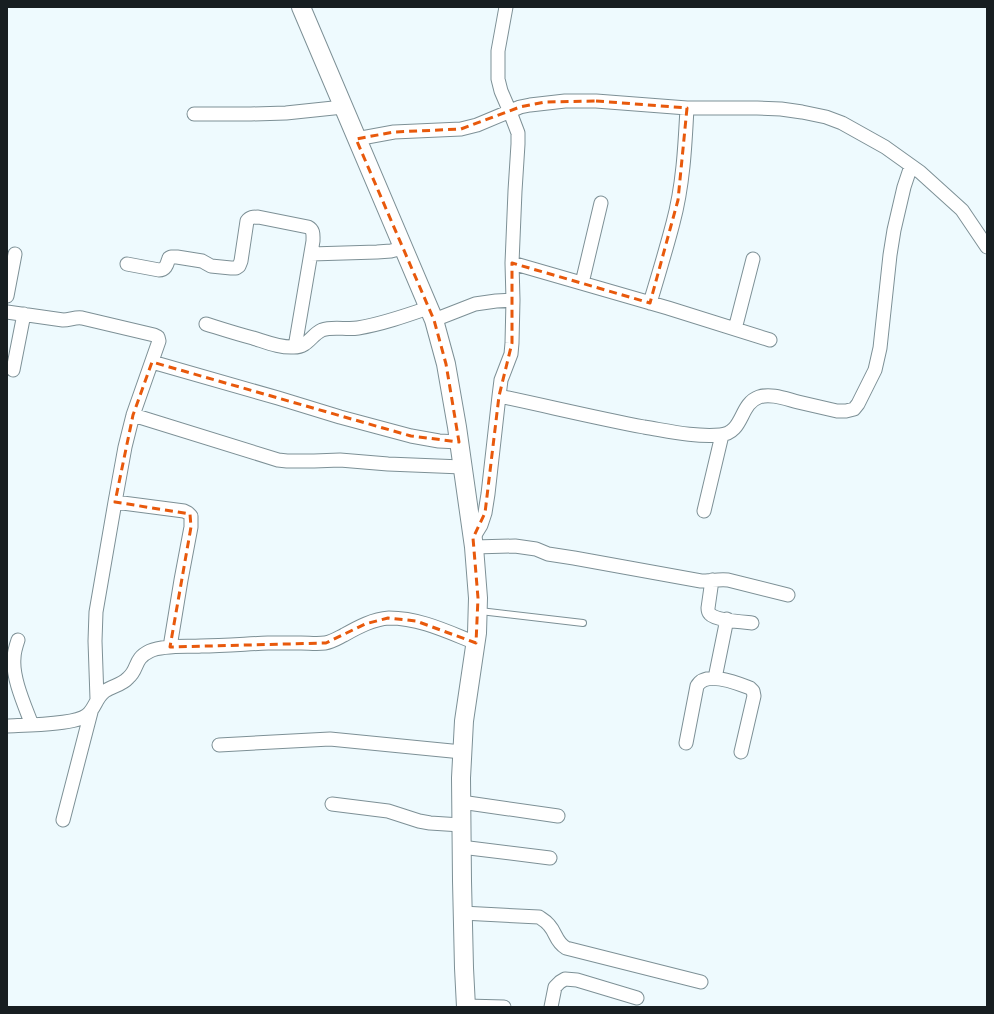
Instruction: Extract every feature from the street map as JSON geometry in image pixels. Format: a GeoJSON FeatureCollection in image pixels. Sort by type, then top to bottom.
{"type":"FeatureCollection","features":[{"type":"Feature","properties":{"kind":"main road"},"geometry":{"type":"LineString","coordinates":[[301,7],[431,314],[446,364],[459,442],[473,543],[478,598],[478,633],[464,721],[460,778],[464,968],[476,1006]]}},
{"type":"Feature","properties":{"kind":"street"},"geometry":{"type":"LineString","coordinates":[[506,7],[498,51],[497,67],[501,91],[518,132],[512,263],[514,300],[512,343],[511,354],[501,380],[485,513],[473,543],[531,548],[548,554],[589,560],[701,581],[728,580],[788,595]]}},
{"type":"Feature","properties":{"kind":"street"},"geometry":{"type":"LineString","coordinates":[[356,138],[394,132],[461,129],[477,125],[520,107],[565,101],[596,101],[687,108],[781,109],[802,112],[826,117],[842,123],[885,147],[938,188],[962,210],[987,247]]}},
{"type":"Feature","properties":{"kind":"street"},"geometry":{"type":"LineString","coordinates":[[194,114],[286,113],[343,107]]}},
{"type":"Feature","properties":{"kind":"street"},"geometry":{"type":"LineString","coordinates":[[650,303],[673,223],[678,200],[687,108]]}},
{"type":"Feature","properties":{"kind":"street"},"geometry":{"type":"LineString","coordinates":[[499,396],[613,421],[704,436],[730,433],[736,427],[745,409],[751,402],[759,397],[771,396],[837,411],[854,409],[858,404],[874,370],[880,348],[894,230],[904,187],[911,166]]}},
{"type":"Feature","properties":{"kind":"street"},"geometry":{"type":"LineString","coordinates":[[582,283],[601,204]]}},
{"type":"Feature","properties":{"kind":"street"},"geometry":{"type":"LineString","coordinates":[[127,264],[162,270],[165,268],[169,258],[174,257],[202,261],[211,266],[236,268],[242,261],[247,221],[249,218],[252,217],[308,227],[312,229],[313,235],[311,254],[295,347]]}},
{"type":"Feature","properties":{"kind":"street"},"geometry":{"type":"LineString","coordinates":[[311,254],[377,252],[403,248]]}},
{"type":"Feature","properties":{"kind":"street"},"geometry":{"type":"LineString","coordinates":[[7,296],[15,254]]}},
{"type":"Feature","properties":{"kind":"street"},"geometry":{"type":"LineString","coordinates":[[735,329],[753,259]]}},
{"type":"Feature","properties":{"kind":"street"},"geometry":{"type":"LineString","coordinates":[[512,263],[770,340]]}},
{"type":"Feature","properties":{"kind":"street"},"geometry":{"type":"LineString","coordinates":[[206,324],[271,344],[295,347],[302,346],[321,330],[329,328],[350,329],[475,304],[514,300]]}},
{"type":"Feature","properties":{"kind":"street"},"geometry":{"type":"LineString","coordinates":[[7,312],[63,320],[76,317],[82,318],[154,335],[158,337],[159,340],[133,415],[125,447],[96,612],[95,641],[97,699]]}},
{"type":"Feature","properties":{"kind":"street"},"geometry":{"type":"LineString","coordinates":[[13,370],[24,314]]}},
{"type":"Feature","properties":{"kind":"street"},"geometry":{"type":"LineString","coordinates":[[152,362],[411,436],[439,441],[459,442]]}},
{"type":"Feature","properties":{"kind":"street"},"geometry":{"type":"LineString","coordinates":[[133,415],[278,460],[340,460],[388,464],[462,467]]}},
{"type":"Feature","properties":{"kind":"street"},"geometry":{"type":"LineString","coordinates":[[704,511],[722,435]]}},
{"type":"Feature","properties":{"kind":"street"},"geometry":{"type":"LineString","coordinates":[[115,502],[184,511],[191,516],[191,528],[170,647]]}},
{"type":"Feature","properties":{"kind":"street"},"geometry":{"type":"LineString","coordinates":[[712,580],[709,601],[709,612],[711,615],[752,623]]}},
{"type":"Feature","properties":{"kind":"street"},"geometry":{"type":"LineString","coordinates":[[64,820],[91,712],[97,699],[103,692],[128,679],[140,658],[152,650],[170,647],[266,643],[326,643],[335,640],[365,624],[379,619],[388,618],[416,621],[476,643]]}},
{"type":"Feature","properties":{"kind":"street"},"geometry":{"type":"LineString","coordinates":[[716,678],[727,619]]}},
{"type":"Feature","properties":{"kind":"street"},"geometry":{"type":"LineString","coordinates":[[18,640],[14,658],[14,671],[32,725]]}},
{"type":"Feature","properties":{"kind":"street"},"geometry":{"type":"LineString","coordinates":[[686,743],[697,686],[703,679],[716,678],[746,686],[753,691],[754,696],[741,752]]}},
{"type":"Feature","properties":{"kind":"street"},"geometry":{"type":"LineString","coordinates":[[7,726],[59,723],[78,720],[86,717],[91,712]]}},
{"type":"Feature","properties":{"kind":"street"},"geometry":{"type":"LineString","coordinates":[[219,745],[330,740],[462,752]]}},
{"type":"Feature","properties":{"kind":"street"},"geometry":{"type":"LineString","coordinates":[[460,802],[558,816]]}},
{"type":"Feature","properties":{"kind":"street"},"geometry":{"type":"LineString","coordinates":[[332,804],[388,811],[430,823],[461,825]]}},
{"type":"Feature","properties":{"kind":"street"},"geometry":{"type":"LineString","coordinates":[[461,846],[550,858]]}},
{"type":"Feature","properties":{"kind":"street"},"geometry":{"type":"LineString","coordinates":[[462,913],[538,917],[548,924],[558,941],[566,948],[701,982]]}},
{"type":"Feature","properties":{"kind":"street"},"geometry":{"type":"LineString","coordinates":[[551,1007],[556,987],[565,979],[577,980],[637,998]]}},
{"type":"Feature","properties":{"kind":"street"},"geometry":{"type":"LineString","coordinates":[[476,1006],[504,1007]]}},
{"type":"Feature","properties":{"kind":"lane"},"geometry":{"type":"LineString","coordinates":[[478,611],[583,623]]}},
{"type":"Feature","properties":{"kind":"highlighted area"},"geometry":{"type":"Polygon","coordinates":[[[596,101],[687,108],[678,200],[650,303],[512,263],[512,343],[499,396],[485,513],[473,538],[478,598],[476,643],[416,621],[388,618],[365,624],[326,643],[170,647],[191,527],[190,514],[115,502],[133,415],[152,362],[411,436],[459,442],[446,364],[434,320],[356,139],[394,132],[461,129],[520,107],[545,102],[596,101]]]}}]}
